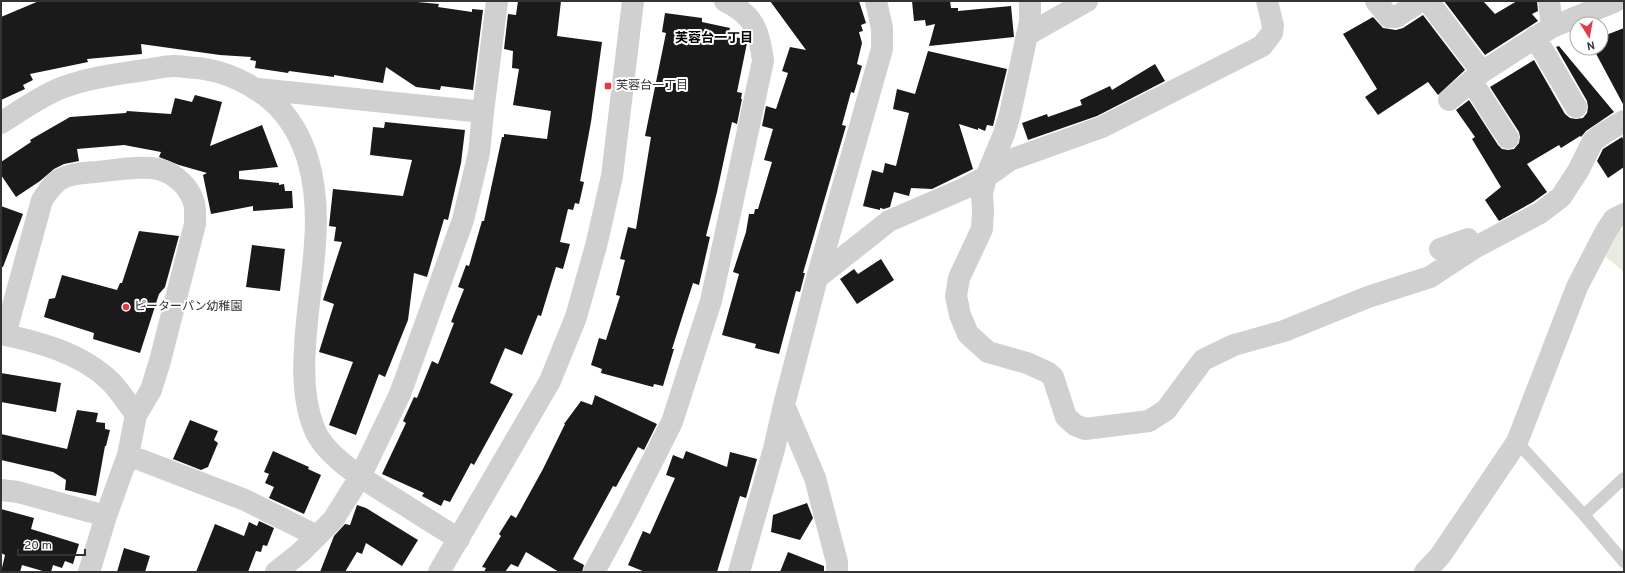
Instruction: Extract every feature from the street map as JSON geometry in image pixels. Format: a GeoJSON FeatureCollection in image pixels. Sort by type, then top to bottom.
{"type":"FeatureCollection","features":[{"type":"Feature","properties":{"kind":"street"},"geometry":{"type":"LineString","coordinates":[[276,572],[300,553],[333,520],[360,477],[400,394],[463,220],[479,153],[482,112],[498,1]]}},
{"type":"Feature","properties":{"kind":"street"},"geometry":{"type":"LineString","coordinates":[[439,572],[550,381],[576,317],[596,246],[612,176],[633,1]]}},
{"type":"Feature","properties":{"kind":"street"},"geometry":{"type":"LineString","coordinates":[[594,572],[672,422],[711,301],[763,60],[761,42],[754,23],[739,8],[725,1]]}},
{"type":"Feature","properties":{"kind":"street"},"geometry":{"type":"LineString","coordinates":[[739,572],[774,449],[816,278],[882,49],[882,28],[876,1]]}},
{"type":"Feature","properties":{"kind":"street"},"geometry":{"type":"LineString","coordinates":[[1030,1],[1030,21],[1004,134],[986,177],[982,193],[982,229],[959,278],[956,296],[960,315],[968,334],[988,352],[1027,363],[1047,372],[1053,377],[1066,417],[1075,425],[1085,429],[1149,421],[1166,410],[1203,360],[1234,345],[1284,331],[1368,296],[1430,277],[1474,248],[1540,213],[1561,197],[1578,171],[1593,141],[1624,121]]}},
{"type":"Feature","properties":{"kind":"street"},"geometry":{"type":"LineString","coordinates":[[1027,35],[1087,1]]}},
{"type":"Feature","properties":{"kind":"street"},"geometry":{"type":"LineString","coordinates":[[816,278],[890,220],[963,189],[986,177],[1010,160],[1102,127],[1262,46],[1272,33],[1273,26],[1267,1]]}},
{"type":"Feature","properties":{"kind":"street"},"geometry":{"type":"LineString","coordinates":[[1376,1],[1389,17],[1396,17],[1421,1]]}},
{"type":"Feature","properties":{"kind":"street"},"geometry":{"type":"LineString","coordinates":[[1428,1],[1477,77],[1508,138]]}},
{"type":"Feature","properties":{"kind":"street"},"geometry":{"type":"LineString","coordinates":[[1549,1],[1544,32],[1576,107]]}},
{"type":"Feature","properties":{"kind":"street"},"geometry":{"type":"LineString","coordinates":[[1449,100],[1477,77],[1544,32],[1616,1]]}},
{"type":"Feature","properties":{"kind":"street"},"geometry":{"type":"LineString","coordinates":[[1,123],[40,98],[61,88],[122,73],[173,66],[210,70],[258,89],[482,112]]}},
{"type":"Feature","properties":{"kind":"street"},"geometry":{"type":"LineString","coordinates":[[258,89],[279,107],[289,120],[303,145],[312,176],[316,227],[306,329],[304,368],[307,406],[314,430],[337,459],[360,477],[459,539]]}},
{"type":"Feature","properties":{"kind":"street"},"geometry":{"type":"LineString","coordinates":[[89,572],[106,516],[128,455],[136,416],[151,390],[160,361],[195,224],[194,201],[189,190],[179,180],[166,172],[152,168],[131,168],[80,174],[63,178],[50,188],[42,200],[3,335],[58,349],[90,366],[110,381],[136,416]]}},
{"type":"Feature","properties":{"kind":"street"},"geometry":{"type":"LineString","coordinates":[[1425,572],[1440,556],[1517,442],[1577,287],[1605,233],[1614,219],[1624,214]]}},
{"type":"Feature","properties":{"kind":"street"},"geometry":{"type":"LineString","coordinates":[[1440,249],[1468,239],[1474,248]]}},
{"type":"Feature","properties":{"kind":"street"},"geometry":{"type":"LineString","coordinates":[[784,405],[815,478],[837,562],[837,572]]}},
{"type":"Feature","properties":{"kind":"street"},"geometry":{"type":"LineString","coordinates":[[128,455],[244,500],[317,536]]}},
{"type":"Feature","properties":{"kind":"street"},"geometry":{"type":"LineString","coordinates":[[1,490],[18,492],[106,516]]}},
{"type":"Feature","properties":{"kind":"lane"},"geometry":{"type":"LineString","coordinates":[[1517,442],[1584,515],[1624,562]]}},
{"type":"Feature","properties":{"kind":"lane"},"geometry":{"type":"LineString","coordinates":[[1584,515],[1624,478]]}},
{"type":"Feature","properties":{"kind":"shaded area"},"geometry":{"type":"Polygon","coordinates":[[[1624,227],[1624,272],[1606,257],[1606,245],[1624,227]]]}},
{"type":"Feature","properties":{"kind":"building"},"geometry":{"type":"Polygon","coordinates":[[[39,1],[406,1],[439,4],[438,7],[472,12],[472,9],[483,10],[473,90],[441,86],[440,90],[416,87],[386,67],[383,83],[334,75],[334,77],[289,71],[288,73],[255,68],[256,61],[250,60],[251,57],[220,55],[141,44],[142,54],[87,59],[88,62],[30,74],[33,80],[23,85],[25,89],[1,100],[1,17],[39,1]]]}},
{"type":"Feature","properties":{"kind":"building"},"geometry":{"type":"Polygon","coordinates":[[[518,1],[561,1],[557,36],[602,42],[591,122],[580,181],[584,182],[579,204],[575,203],[573,210],[568,209],[560,242],[570,244],[563,269],[556,267],[541,316],[538,315],[522,355],[505,348],[490,383],[513,394],[474,465],[471,463],[450,502],[444,500],[441,506],[422,496],[424,493],[382,474],[406,423],[403,421],[414,397],[417,398],[432,361],[438,364],[454,323],[451,322],[464,289],[458,287],[466,265],[469,266],[482,221],[484,221],[502,137],[504,137],[504,134],[547,139],[551,111],[513,105],[519,69],[512,68],[513,51],[504,49],[508,14],[516,15],[518,1]]]}},
{"type":"Feature","properties":{"kind":"building"},"geometry":{"type":"Polygon","coordinates":[[[770,1],[859,1],[866,23],[861,25],[863,31],[859,32],[862,43],[857,64],[862,66],[854,93],[851,92],[842,125],[846,126],[803,273],[805,273],[800,292],[796,291],[779,354],[755,348],[756,344],[722,335],[739,274],[733,272],[746,232],[749,214],[754,214],[755,209],[758,209],[772,162],[764,160],[773,129],[762,126],[766,106],[776,109],[788,73],[782,71],[790,47],[806,50],[770,1]]]}},
{"type":"Feature","properties":{"kind":"building"},"geometry":{"type":"Polygon","coordinates":[[[912,1],[950,1],[951,8],[958,8],[958,11],[1011,6],[1014,37],[929,46],[935,24],[926,26],[925,20],[914,21],[912,1]]]}},
{"type":"Feature","properties":{"kind":"building"},"geometry":{"type":"Polygon","coordinates":[[[1444,1],[1483,1],[1495,14],[1517,1],[1537,1],[1538,11],[1532,14],[1538,21],[1485,55],[1444,1]]]}},
{"type":"Feature","properties":{"kind":"building"},"geometry":{"type":"Polygon","coordinates":[[[665,13],[702,18],[702,22],[730,28],[728,36],[746,39],[747,43],[737,92],[742,93],[742,99],[737,124],[732,122],[706,236],[710,237],[699,285],[693,283],[672,349],[674,349],[663,386],[654,384],[653,387],[601,373],[602,369],[591,365],[599,338],[606,340],[620,296],[616,295],[625,260],[620,259],[628,227],[636,229],[651,137],[645,136],[666,33],[662,32],[665,13]]]}},
{"type":"Feature","properties":{"kind":"building"},"geometry":{"type":"Polygon","coordinates":[[[1423,15],[1465,70],[1438,95],[1428,82],[1378,115],[1365,97],[1377,89],[1343,34],[1373,17],[1383,28],[1396,30],[1403,28],[1423,15]]]}},
{"type":"Feature","properties":{"kind":"building"},"geometry":{"type":"Polygon","coordinates":[[[1624,28],[1624,106],[1597,56],[1609,56],[1609,34],[1624,28]]]}},
{"type":"Feature","properties":{"kind":"building"},"geometry":{"type":"Polygon","coordinates":[[[1559,46],[1614,112],[1586,131],[1581,137],[1580,136],[1561,148],[1559,145],[1527,164],[1547,192],[1533,202],[1499,221],[1485,200],[1501,187],[1472,139],[1475,137],[1456,110],[1469,100],[1498,145],[1502,149],[1514,149],[1519,143],[1519,132],[1490,87],[1534,60],[1565,114],[1570,118],[1583,118],[1587,113],[1587,101],[1556,47],[1559,46]]]}},
{"type":"Feature","properties":{"kind":"building"},"geometry":{"type":"Polygon","coordinates":[[[928,51],[1007,69],[993,126],[987,125],[985,131],[959,124],[973,169],[932,189],[911,188],[909,196],[894,192],[890,207],[884,209],[880,208],[880,210],[863,206],[872,170],[883,173],[885,163],[896,166],[909,113],[893,109],[897,89],[915,94],[928,51]]]}},
{"type":"Feature","properties":{"kind":"building"},"geometry":{"type":"Polygon","coordinates":[[[1155,64],[1165,81],[1097,116],[1028,140],[1022,123],[1047,114],[1048,117],[1082,105],[1080,100],[1110,86],[1112,90],[1155,64]]]}},
{"type":"Feature","properties":{"kind":"building"},"geometry":{"type":"Polygon","coordinates":[[[195,95],[222,102],[210,146],[262,125],[278,167],[239,171],[239,179],[279,183],[279,185],[284,184],[285,191],[292,191],[293,208],[253,211],[253,206],[211,214],[203,175],[207,173],[179,165],[159,157],[161,152],[124,145],[77,149],[79,161],[64,164],[54,169],[40,181],[16,197],[1,175],[1,162],[31,142],[30,140],[70,117],[126,113],[127,111],[171,114],[175,98],[192,102],[195,95]]]}},
{"type":"Feature","properties":{"kind":"building"},"geometry":{"type":"Polygon","coordinates":[[[385,122],[465,130],[461,163],[448,220],[444,219],[427,277],[414,273],[408,320],[385,377],[379,374],[356,435],[329,425],[353,362],[319,352],[334,304],[323,300],[342,242],[334,241],[336,227],[329,226],[333,189],[403,196],[412,160],[370,155],[373,127],[384,128],[385,122]]]}},
{"type":"Feature","properties":{"kind":"building"},"geometry":{"type":"Polygon","coordinates":[[[1622,137],[1624,141],[1624,167],[1608,178],[1597,161],[1603,149],[1622,137]]]}},
{"type":"Feature","properties":{"kind":"building"},"geometry":{"type":"Polygon","coordinates":[[[1,206],[23,214],[3,267],[1,267],[1,206]]]}},
{"type":"Feature","properties":{"kind":"building"},"geometry":{"type":"Polygon","coordinates":[[[139,231],[179,236],[165,287],[159,294],[140,353],[93,339],[94,333],[44,317],[49,299],[55,298],[62,275],[117,290],[120,283],[122,283],[139,231]]]}},
{"type":"Feature","properties":{"kind":"building"},"geometry":{"type":"Polygon","coordinates":[[[252,245],[285,249],[280,291],[246,287],[252,245]]]}},
{"type":"Feature","properties":{"kind":"building"},"geometry":{"type":"Polygon","coordinates":[[[881,259],[894,280],[857,304],[840,279],[854,269],[858,274],[881,259]]]}},
{"type":"Feature","properties":{"kind":"building"},"geometry":{"type":"Polygon","coordinates":[[[1,373],[61,383],[56,412],[1,402],[1,373]]]}},
{"type":"Feature","properties":{"kind":"building"},"geometry":{"type":"Polygon","coordinates":[[[595,395],[657,424],[644,450],[638,447],[616,487],[613,486],[573,559],[584,565],[582,572],[559,572],[526,552],[518,567],[511,564],[505,572],[484,572],[486,568],[482,567],[501,536],[499,534],[511,515],[516,518],[543,469],[564,424],[581,401],[592,405],[595,395]]]}},
{"type":"Feature","properties":{"kind":"building"},"geometry":{"type":"Polygon","coordinates":[[[77,410],[98,413],[96,422],[105,423],[105,429],[110,430],[105,446],[96,496],[65,490],[66,480],[53,472],[1,460],[1,434],[67,449],[77,410]]]}},
{"type":"Feature","properties":{"kind":"building"},"geometry":{"type":"Polygon","coordinates":[[[190,420],[218,431],[214,440],[218,443],[208,467],[201,470],[173,459],[190,420]]]}},
{"type":"Feature","properties":{"kind":"building"},"geometry":{"type":"Polygon","coordinates":[[[273,451],[309,467],[308,469],[321,475],[304,514],[269,498],[274,487],[265,483],[269,474],[264,472],[273,451]]]}},
{"type":"Feature","properties":{"kind":"building"},"geometry":{"type":"Polygon","coordinates":[[[686,451],[727,467],[730,452],[757,459],[746,498],[740,496],[717,572],[645,572],[628,565],[643,531],[650,534],[675,478],[666,475],[673,455],[683,459],[686,451]]]}},
{"type":"Feature","properties":{"kind":"building"},"geometry":{"type":"Polygon","coordinates":[[[807,503],[813,518],[800,540],[771,532],[773,515],[807,503]]]}},
{"type":"Feature","properties":{"kind":"building"},"geometry":{"type":"Polygon","coordinates":[[[357,505],[366,508],[418,540],[402,566],[366,543],[362,554],[357,552],[345,572],[320,572],[334,536],[345,524],[350,525],[357,505]]]}},
{"type":"Feature","properties":{"kind":"building"},"geometry":{"type":"Polygon","coordinates":[[[1,509],[34,518],[31,529],[79,544],[73,564],[65,561],[62,568],[53,565],[51,572],[22,565],[20,572],[1,572],[5,555],[1,553],[1,509]]]}},
{"type":"Feature","properties":{"kind":"building"},"geometry":{"type":"Polygon","coordinates":[[[259,521],[274,528],[267,546],[263,545],[261,552],[256,551],[248,572],[196,572],[215,524],[244,536],[249,522],[257,526],[259,521]]]}},
{"type":"Feature","properties":{"kind":"building"},"geometry":{"type":"Polygon","coordinates":[[[124,548],[150,556],[145,572],[117,572],[124,548]]]}},
{"type":"Feature","properties":{"kind":"building"},"geometry":{"type":"Polygon","coordinates":[[[788,552],[824,566],[824,572],[780,572],[788,552]]]}},
{"type":"Feature","properties":{"kind":"place","name":"芙蓉台一丁目"},"geometry":{"type":"Point","coordinates":[608,86]}},
{"type":"Feature","properties":{"kind":"place","name":"ピーターパン幼稚園"},"geometry":{"type":"Point","coordinates":[126,307]}},
{"type":"Feature","properties":{"kind":"district","name":"芙蓉台一丁目"},"geometry":{"type":"Point","coordinates":[714,39]}}]}
